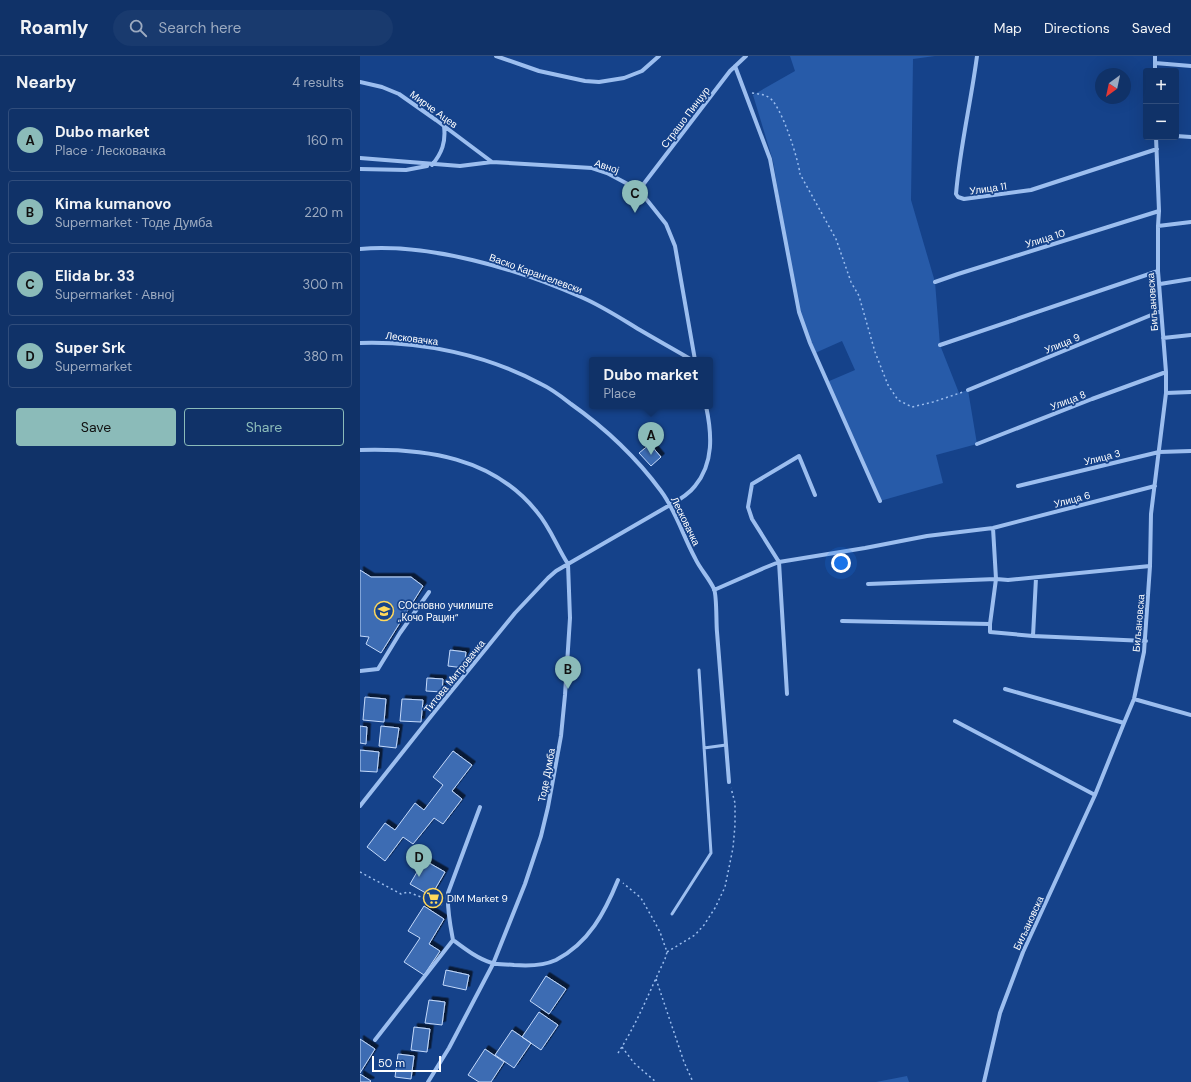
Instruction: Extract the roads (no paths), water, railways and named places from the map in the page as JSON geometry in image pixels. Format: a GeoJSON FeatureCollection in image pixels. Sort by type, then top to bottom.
{"type":"FeatureCollection","features":[{"type":"Feature","properties":{"kind":"street"},"geometry":{"type":"LineString","coordinates":[[496,56],[539,71],[585,81],[599,82],[624,78],[642,71],[659,56]]}},
{"type":"Feature","properties":{"kind":"street","name":"Страшо Пинџур"},"geometry":{"type":"LineString","coordinates":[[639,190],[730,71],[746,56]]}},
{"type":"Feature","properties":{"kind":"street","name":"Улица 11"},"geometry":{"type":"LineString","coordinates":[[977,56],[959,166],[956,194],[958,197],[961,198],[1032,190],[1157,149]]}},
{"type":"Feature","properties":{"kind":"street"},"geometry":{"type":"LineString","coordinates":[[1155,56],[1155,68]]}},
{"type":"Feature","properties":{"kind":"street"},"geometry":{"type":"LineString","coordinates":[[1155,63],[1191,66]]}},
{"type":"Feature","properties":{"kind":"street"},"geometry":{"type":"LineString","coordinates":[[735,66],[770,160],[799,312],[810,343],[880,501]]}},
{"type":"Feature","properties":{"kind":"street","name":"Мирче Ацев"},"geometry":{"type":"LineString","coordinates":[[360,82],[382,87],[398,94],[492,162]]}},
{"type":"Feature","properties":{"kind":"street"},"geometry":{"type":"LineString","coordinates":[[432,165],[440,155],[443,148],[445,140],[444,126]]}},
{"type":"Feature","properties":{"kind":"street"},"geometry":{"type":"LineString","coordinates":[[1179,136],[1191,137]]}},
{"type":"Feature","properties":{"kind":"street","name":"Биљановска"},"geometry":{"type":"LineString","coordinates":[[984,1082],[1000,1013],[1023,952],[1095,795],[1134,699],[1146,641],[1151,514],[1166,393],[1166,372],[1158,271],[1159,211],[1156,140]]}},
{"type":"Feature","properties":{"kind":"street","name":"Авној"},"geometry":{"type":"LineString","coordinates":[[360,158],[432,165],[460,166],[492,162],[592,168],[607,173],[639,190],[666,224],[675,246],[694,357]]}},
{"type":"Feature","properties":{"kind":"street","name":"Авној"},"geometry":{"type":"LineString","coordinates":[[360,169],[406,170],[432,165]]}},
{"type":"Feature","properties":{"kind":"street","name":"Улица 10"},"geometry":{"type":"LineString","coordinates":[[935,282],[1159,211]]}},
{"type":"Feature","properties":{"kind":"street"},"geometry":{"type":"LineString","coordinates":[[1158,226],[1191,222]]}},
{"type":"Feature","properties":{"kind":"street","name":"Васко Карангелевски"},"geometry":{"type":"LineString","coordinates":[[360,249],[405,249],[447,255],[484,262],[545,282],[582,297],[606,309],[689,357]]}},
{"type":"Feature","properties":{"kind":"street"},"geometry":{"type":"LineString","coordinates":[[940,345],[1158,271]]}},
{"type":"Feature","properties":{"kind":"street"},"geometry":{"type":"LineString","coordinates":[[1160,284],[1191,279]]}},
{"type":"Feature","properties":{"kind":"street","name":"Улица 9"},"geometry":{"type":"LineString","coordinates":[[968,390],[1161,311]]}},
{"type":"Feature","properties":{"kind":"street"},"geometry":{"type":"LineString","coordinates":[[1163,338],[1191,335]]}},
{"type":"Feature","properties":{"kind":"street","name":"Лесковачка"},"geometry":{"type":"LineString","coordinates":[[360,343],[378,342],[430,348],[466,355],[518,372],[542,384],[579,410],[620,445],[661,491],[670,505],[695,558],[714,590],[729,782]]}},
{"type":"Feature","properties":{"kind":"street","name":"Улица 8"},"geometry":{"type":"LineString","coordinates":[[977,444],[1166,372]]}},
{"type":"Feature","properties":{"kind":"street"},"geometry":{"type":"LineString","coordinates":[[1166,393],[1191,392]]}},
{"type":"Feature","properties":{"kind":"street"},"geometry":{"type":"LineString","coordinates":[[360,450],[417,451],[444,456],[474,466],[500,478],[513,487],[537,512],[568,564],[670,505],[683,497],[694,487],[704,472],[709,458],[711,440],[706,409]]}},
{"type":"Feature","properties":{"kind":"street","name":"Улица 3"},"geometry":{"type":"LineString","coordinates":[[1018,486],[1159,452],[1191,451]]}},
{"type":"Feature","properties":{"kind":"street"},"geometry":{"type":"LineString","coordinates":[[788,694],[779,562],[752,519],[748,507],[752,484],[800,456],[816,495]]}},
{"type":"Feature","properties":{"kind":"street","name":"Улица 6"},"geometry":{"type":"LineString","coordinates":[[714,590],[779,562],[927,536],[993,528],[1155,486]]}},
{"type":"Feature","properties":{"kind":"street"},"geometry":{"type":"LineString","coordinates":[[993,528],[996,579],[990,632],[1033,636],[1146,641]]}},
{"type":"Feature","properties":{"kind":"street","name":"Титова Митровачка"},"geometry":{"type":"LineString","coordinates":[[360,806],[515,613],[548,578],[568,564]]}},
{"type":"Feature","properties":{"kind":"street","name":"Тоде Думба"},"geometry":{"type":"LineString","coordinates":[[428,1082],[449,1048],[493,964],[528,877],[541,836],[561,736],[570,618],[568,564]]}},
{"type":"Feature","properties":{"kind":"street"},"geometry":{"type":"LineString","coordinates":[[868,584],[996,579],[1008,580],[1150,566]]}},
{"type":"Feature","properties":{"kind":"street"},"geometry":{"type":"LineString","coordinates":[[1033,636],[1036,578]]}},
{"type":"Feature","properties":{"kind":"street"},"geometry":{"type":"LineString","coordinates":[[360,671],[378,669],[400,633],[429,592]]}},
{"type":"Feature","properties":{"kind":"street"},"geometry":{"type":"LineString","coordinates":[[842,621],[990,624]]}},
{"type":"Feature","properties":{"kind":"street"},"geometry":{"type":"LineString","coordinates":[[1005,689],[1124,723]]}},
{"type":"Feature","properties":{"kind":"street"},"geometry":{"type":"LineString","coordinates":[[1134,699],[1191,714]]}},
{"type":"Feature","properties":{"kind":"street"},"geometry":{"type":"LineString","coordinates":[[955,721],[1095,795]]}},
{"type":"Feature","properties":{"kind":"street"},"geometry":{"type":"LineString","coordinates":[[480,807],[448,894],[447,907],[453,940],[475,956],[493,964],[523,965],[538,964],[555,960],[572,949],[598,922],[607,906],[618,880]]}},
{"type":"Feature","properties":{"kind":"street"},"geometry":{"type":"LineString","coordinates":[[376,1040],[453,940]]}},
{"type":"Feature","properties":{"kind":"lane"},"geometry":{"type":"LineString","coordinates":[[672,914],[711,853],[699,670]]}},
{"type":"Feature","properties":{"kind":"lane"},"geometry":{"type":"LineString","coordinates":[[704,748],[726,745]]}},
{"type":"Feature","properties":{"kind":"place","name":"Elida br. 33"},"geometry":{"type":"Point","coordinates":[635,213]}},
{"type":"Feature","properties":{"kind":"place","name":"Dubo market"},"geometry":{"type":"Point","coordinates":[651,455]}},
{"type":"Feature","properties":{"kind":"place","name":"СОсновно училиште „Кочо Рацин“"},"geometry":{"type":"Point","coordinates":[384,611]}},
{"type":"Feature","properties":{"kind":"place","name":"Kima kumanovo"},"geometry":{"type":"Point","coordinates":[568,689]}},
{"type":"Feature","properties":{"kind":"place","name":"Super Srk"},"geometry":{"type":"Point","coordinates":[419,877]}},
{"type":"Feature","properties":{"kind":"place","name":"DIM Market 9"},"geometry":{"type":"Point","coordinates":[433,898]}}]}
